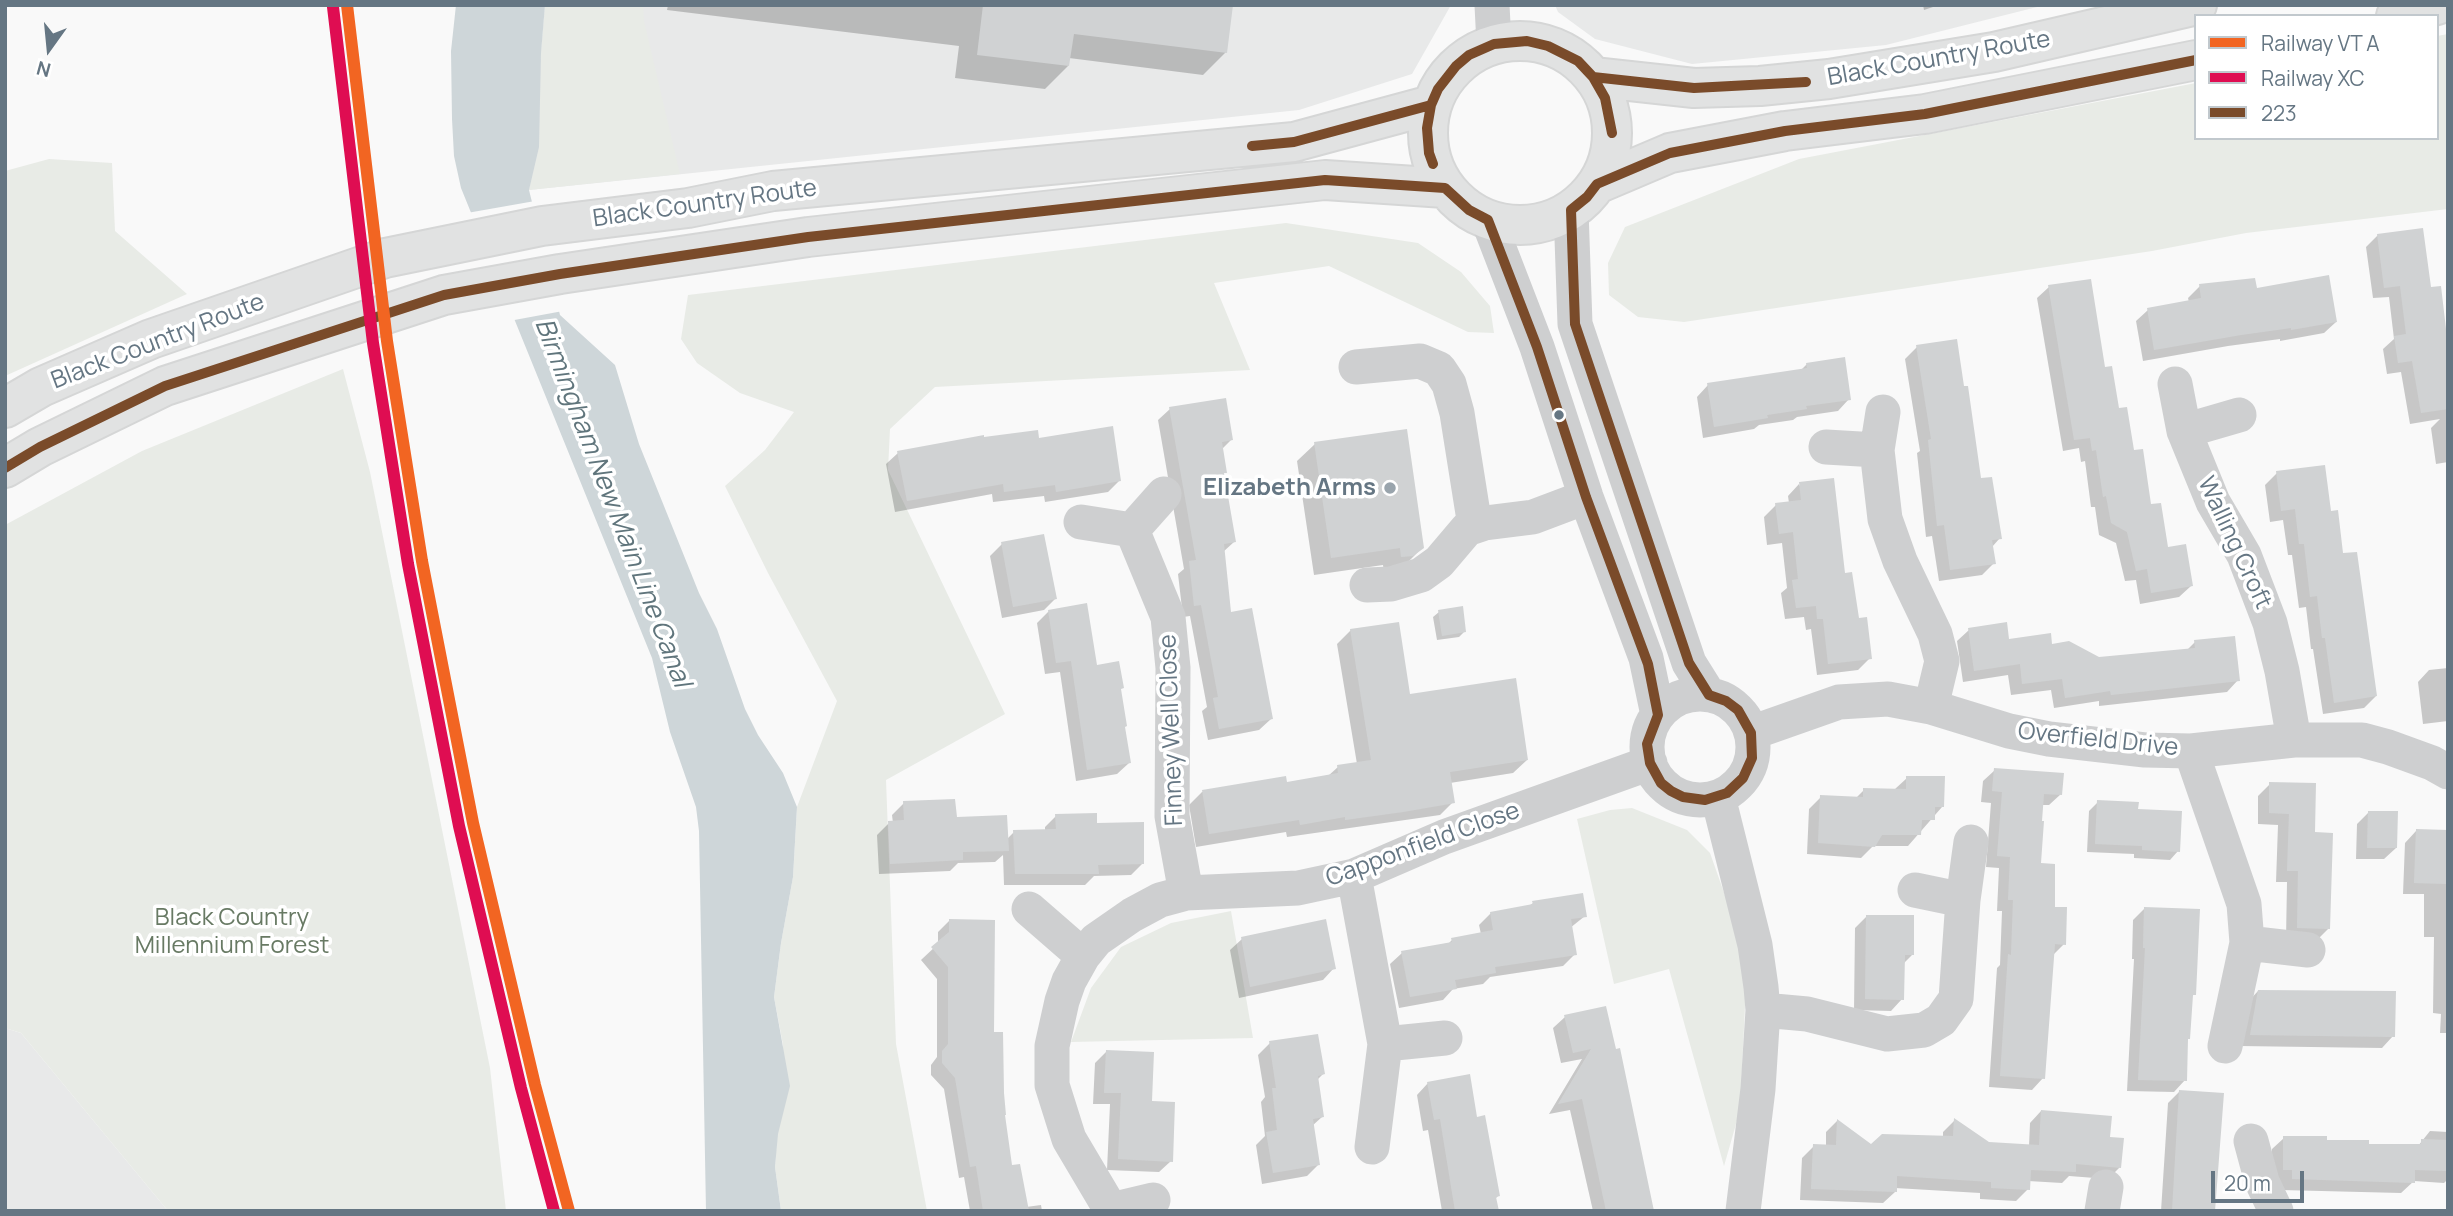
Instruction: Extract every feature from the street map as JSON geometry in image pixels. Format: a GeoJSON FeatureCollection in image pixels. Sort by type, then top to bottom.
{"type":"FeatureCollection","features":[{"type":"Feature","properties":{"kind":"highway","name":"Black Country Route"},"geometry":{"type":"LineString","coordinates":[[1593,78],[1694,88],[1760,86],[1829,79],[1994,52],[2197,5]]}},
{"type":"Feature","properties":{"kind":"highway"},"geometry":{"type":"LineString","coordinates":[[2403,14],[2437,5]]}},
{"type":"Feature","properties":{"kind":"highway","name":"Black Country Route"},"geometry":{"type":"LineString","coordinates":[[1584,197],[1606,167],[1612,137],[1609,109],[1593,78],[1578,61],[1548,46],[1527,41],[1494,44],[1469,55],[1456,66],[1438,89],[1431,105],[1427,128],[1429,153],[1435,171],[1445,188],[1469,210],[1505,225],[1530,225],[1555,219],[1584,197],[1670,153],[1784,131],[1925,114],[2194,60]]}},
{"type":"Feature","properties":{"kind":"highway","name":"Black Country Route"},"geometry":{"type":"LineString","coordinates":[[5,408],[41,387],[151,339],[385,258],[542,226],[688,208],[773,191],[1294,142],[1431,105]]}},
{"type":"Feature","properties":{"kind":"highway","name":"Black Country Route"},"geometry":{"type":"LineString","coordinates":[[5,468],[40,447],[165,386],[444,295],[560,274],[808,237],[1325,180],[1445,188]]}},
{"type":"Feature","properties":{"kind":"street"},"geometry":{"type":"LineString","coordinates":[[1492,5],[1494,44]]}},
{"type":"Feature","properties":{"kind":"street"},"geometry":{"type":"LineString","coordinates":[[1584,197],[1575,324],[1689,663],[1709,695]]}},
{"type":"Feature","properties":{"kind":"street"},"geometry":{"type":"LineString","coordinates":[[1488,220],[1537,347],[1586,497],[1646,658],[1658,715]]}},
{"type":"Feature","properties":{"kind":"street"},"geometry":{"type":"LineString","coordinates":[[1356,367],[1420,361],[1439,369],[1449,384],[1457,413],[1475,526]]}},
{"type":"Feature","properties":{"kind":"street","name":"Walling Croft"},"geometry":{"type":"LineString","coordinates":[[2175,384],[2184,431],[2213,502],[2244,555],[2270,623],[2282,671],[2294,740]]}},
{"type":"Feature","properties":{"kind":"street"},"geometry":{"type":"LineString","coordinates":[[1882,412],[1877,450],[1885,519],[1900,561],[1935,634],[1941,661],[1931,707]]}},
{"type":"Feature","properties":{"kind":"street"},"geometry":{"type":"LineString","coordinates":[[2184,431],[2239,415]]}},
{"type":"Feature","properties":{"kind":"street"},"geometry":{"type":"LineString","coordinates":[[1826,447],[1877,450]]}},
{"type":"Feature","properties":{"kind":"street"},"geometry":{"type":"LineString","coordinates":[[1081,522],[1132,530],[1164,494]]}},
{"type":"Feature","properties":{"kind":"street"},"geometry":{"type":"LineString","coordinates":[[1367,585],[1391,584],[1421,575],[1439,562],[1467,529],[1485,523],[1533,517],[1586,497]]}},
{"type":"Feature","properties":{"kind":"street","name":"Finney Well Close"},"geometry":{"type":"LineString","coordinates":[[1132,530],[1168,617],[1173,668],[1172,816],[1186,893]]}},
{"type":"Feature","properties":{"kind":"street"},"geometry":{"type":"LineString","coordinates":[[1709,695],[1726,701],[1738,710],[1746,719],[1751,733],[1752,758],[1736,786],[1718,797],[1705,800],[1683,797],[1661,783],[1647,753],[1648,734],[1658,715],[1667,705],[1685,696],[1709,695]]}},
{"type":"Feature","properties":{"kind":"street","name":"Overfield Drive"},"geometry":{"type":"LineString","coordinates":[[1751,733],[1839,702],[1888,699],[1931,707],[2009,731],[2049,739],[2145,750],[2191,751],[2294,740],[2362,740],[2410,755],[2448,772]]}},
{"type":"Feature","properties":{"kind":"street"},"geometry":{"type":"LineString","coordinates":[[2191,751],[2244,904],[2247,943],[2225,1046]]}},
{"type":"Feature","properties":{"kind":"street","name":"Capponfield Close"},"geometry":{"type":"LineString","coordinates":[[1153,1200],[1111,1211],[1069,1139],[1052,1085],[1050,1065],[1055,1025],[1069,981],[1096,940],[1132,915],[1160,901],[1186,893],[1298,888],[1354,876],[1444,837],[1650,763]]}},
{"type":"Feature","properties":{"kind":"street"},"geometry":{"type":"LineString","coordinates":[[1718,797],[1755,945],[1763,1010],[1753,1145],[1743,1211]]}},
{"type":"Feature","properties":{"kind":"street"},"geometry":{"type":"LineString","coordinates":[[1763,1010],[1807,1014],[1887,1034],[1924,1030],[1941,1020],[1956,999],[1963,901],[1971,842]]}},
{"type":"Feature","properties":{"kind":"street"},"geometry":{"type":"LineString","coordinates":[[1354,876],[1385,1044],[1371,1147]]}},
{"type":"Feature","properties":{"kind":"street"},"geometry":{"type":"LineString","coordinates":[[1914,890],[1963,901]]}},
{"type":"Feature","properties":{"kind":"street"},"geometry":{"type":"LineString","coordinates":[[1029,909],[1083,956]]}},
{"type":"Feature","properties":{"kind":"street"},"geometry":{"type":"LineString","coordinates":[[2247,943],[2308,950]]}},
{"type":"Feature","properties":{"kind":"street"},"geometry":{"type":"LineString","coordinates":[[1385,1044],[1445,1038]]}},
{"type":"Feature","properties":{"kind":"street"},"geometry":{"type":"LineString","coordinates":[[2251,1142],[2262,1182],[2276,1211]]}},
{"type":"Feature","properties":{"kind":"shaded area"},"geometry":{"type":"Polygon","coordinates":[[[545,5],[1451,5],[1412,74],[1299,110],[529,190],[545,5]]]}},
{"type":"Feature","properties":{"kind":"shaded area"},"geometry":{"type":"Polygon","coordinates":[[[1555,5],[2045,5],[1886,45],[1692,64],[1595,39],[1558,12],[1555,5]]]}},
{"type":"Feature","properties":{"kind":"shaded area"},"geometry":{"type":"Polygon","coordinates":[[[5,1028],[21,1033],[168,1211],[5,1211],[5,1028]]]}},
{"type":"Feature","properties":{"kind":"green space"},"geometry":{"type":"Polygon","coordinates":[[[545,5],[643,5],[644,21],[680,174],[529,190],[539,147],[545,5]]]}},
{"type":"Feature","properties":{"kind":"green space"},"geometry":{"type":"Polygon","coordinates":[[[2448,34],[2448,209],[2246,233],[2152,251],[1684,322],[1638,317],[1609,295],[1608,263],[1625,227],[1799,159],[2194,83],[2194,140],[2439,140],[2439,36],[2448,34]]]}},
{"type":"Feature","properties":{"kind":"green space"},"geometry":{"type":"Polygon","coordinates":[[[49,159],[112,163],[115,231],[187,294],[5,376],[5,171],[49,159]]]}},
{"type":"Feature","properties":{"kind":"green space"},"geometry":{"type":"Polygon","coordinates":[[[1286,223],[1418,243],[1461,272],[1490,306],[1494,333],[1468,332],[1329,266],[1214,283],[1250,370],[935,387],[890,429],[888,470],[1005,714],[886,780],[896,1044],[927,1211],[781,1211],[775,1167],[783,1045],[774,997],[793,877],[797,807],[837,701],[725,486],[765,450],[794,412],[740,393],[697,363],[681,339],[688,295],[1286,223]]]}},
{"type":"Feature","properties":{"kind":"green space","name":"Black Country Millennium Forest"},"geometry":{"type":"Polygon","coordinates":[[[343,369],[370,472],[490,1068],[506,1211],[168,1211],[21,1033],[5,1028],[5,525],[142,451],[343,369]]]}},
{"type":"Feature","properties":{"kind":"green space"},"geometry":{"type":"Polygon","coordinates":[[[1632,808],[1687,830],[1710,853],[1733,918],[1746,986],[1740,1110],[1724,1166],[1669,969],[1614,984],[1577,819],[1610,810],[1632,808]]]}},
{"type":"Feature","properties":{"kind":"green space"},"geometry":{"type":"Polygon","coordinates":[[[1231,911],[1253,1038],[1071,1042],[1091,988],[1121,947],[1171,923],[1231,911]]]}},
{"type":"Feature","properties":{"kind":"water","name":"Birmingham New Main Line Canal"},"geometry":{"type":"Polygon","coordinates":[[[456,5],[545,5],[539,147],[529,190],[560,315],[615,365],[639,444],[699,593],[717,629],[745,709],[783,773],[797,807],[793,877],[774,997],[790,1086],[778,1134],[775,1167],[781,1211],[706,1211],[699,831],[696,807],[670,732],[652,658],[461,188],[454,156],[452,119],[451,51],[456,5]]]}},
{"type":"Feature","properties":{"kind":"pier"},"geometry":{"type":"Polygon","coordinates":[[[535,201],[563,311],[509,321],[467,213],[535,201]]]}},
{"type":"Feature","properties":{"kind":"building"},"geometry":{"type":"Polygon","coordinates":[[[983,5],[1233,5],[1227,53],[1074,34],[1069,66],[977,55],[983,5]]]}},
{"type":"Feature","properties":{"kind":"building"},"geometry":{"type":"Polygon","coordinates":[[[2423,228],[2431,287],[2441,286],[2446,329],[2448,328],[2448,409],[2421,413],[2412,361],[2398,363],[2394,336],[2406,334],[2400,286],[2384,288],[2377,234],[2423,228]]]}},
{"type":"Feature","properties":{"kind":"building"},"geometry":{"type":"Polygon","coordinates":[[[2329,275],[2337,322],[2154,350],[2147,308],[2201,298],[2199,284],[2255,278],[2257,288],[2329,275]]]}},
{"type":"Feature","properties":{"kind":"building"},"geometry":{"type":"Polygon","coordinates":[[[2091,279],[2105,367],[2112,366],[2119,408],[2127,407],[2134,450],[2143,449],[2151,504],[2161,503],[2168,547],[2186,544],[2193,586],[2151,593],[2147,569],[2136,571],[2127,532],[2111,523],[2106,496],[2103,497],[2096,450],[2092,451],[2090,438],[2074,440],[2048,285],[2091,279]]]}},
{"type":"Feature","properties":{"kind":"building"},"geometry":{"type":"Polygon","coordinates":[[[1957,339],[1964,386],[1968,386],[1981,478],[1992,477],[2002,539],[1992,540],[1996,564],[1950,570],[1944,525],[1937,526],[1928,440],[1931,439],[1916,345],[1957,339]]]}},
{"type":"Feature","properties":{"kind":"building"},"geometry":{"type":"Polygon","coordinates":[[[1845,357],[1851,400],[1806,406],[1807,409],[1767,415],[1768,418],[1714,427],[1707,383],[1807,368],[1806,363],[1845,357]]]}},
{"type":"Feature","properties":{"kind":"building"},"geometry":{"type":"Polygon","coordinates":[[[1226,398],[1233,440],[1222,442],[1227,473],[1224,473],[1236,542],[1224,544],[1231,612],[1252,608],[1273,719],[1219,729],[1213,698],[1218,697],[1201,605],[1194,606],[1189,561],[1196,560],[1169,407],[1226,398]]]}},
{"type":"Feature","properties":{"kind":"building"},"geometry":{"type":"Polygon","coordinates":[[[1113,426],[1121,481],[1056,492],[1055,485],[1004,492],[1003,484],[907,501],[897,451],[984,435],[1038,430],[1039,438],[1113,426]]]}},
{"type":"Feature","properties":{"kind":"building"},"geometry":{"type":"Polygon","coordinates":[[[1407,429],[1424,548],[1413,556],[1401,557],[1400,548],[1331,558],[1314,442],[1407,429]]]}},
{"type":"Feature","properties":{"kind":"building"},"geometry":{"type":"Polygon","coordinates":[[[2325,465],[2331,511],[2338,510],[2343,553],[2357,552],[2377,696],[2334,703],[2317,596],[2310,597],[2304,544],[2299,544],[2295,509],[2281,511],[2276,471],[2325,465]]]}},
{"type":"Feature","properties":{"kind":"building"},"geometry":{"type":"Polygon","coordinates":[[[1834,478],[1845,573],[1852,572],[1859,618],[1867,617],[1872,659],[1828,664],[1823,619],[1817,619],[1816,606],[1796,608],[1792,580],[1798,579],[1793,532],[1779,534],[1775,503],[1801,500],[1799,482],[1834,478]]]}},
{"type":"Feature","properties":{"kind":"building"},"geometry":{"type":"Polygon","coordinates":[[[1044,534],[1057,599],[1013,607],[1001,542],[1044,534]]]}},
{"type":"Feature","properties":{"kind":"building"},"geometry":{"type":"Polygon","coordinates":[[[1087,603],[1097,665],[1119,661],[1131,763],[1087,770],[1071,661],[1056,663],[1048,610],[1087,603]]]}},
{"type":"Feature","properties":{"kind":"building"},"geometry":{"type":"Polygon","coordinates":[[[1463,606],[1466,632],[1442,636],[1438,610],[1463,606]]]}},
{"type":"Feature","properties":{"kind":"building"},"geometry":{"type":"Polygon","coordinates":[[[1399,622],[1410,694],[1516,678],[1528,760],[1450,772],[1455,803],[1345,820],[1345,817],[1300,825],[1299,820],[1209,834],[1202,790],[1286,776],[1287,782],[1338,773],[1337,765],[1371,760],[1350,629],[1399,622]]]}},
{"type":"Feature","properties":{"kind":"building"},"geometry":{"type":"Polygon","coordinates":[[[2007,622],[2009,639],[2051,633],[2052,644],[2069,641],[2099,657],[2195,648],[2194,640],[2235,636],[2240,681],[2111,695],[2110,691],[2065,698],[2062,679],[2022,684],[2020,664],[1974,671],[1968,628],[2007,622]]]}},
{"type":"Feature","properties":{"kind":"building"},"geometry":{"type":"Polygon","coordinates":[[[1994,768],[2064,773],[2062,795],[2044,794],[2042,821],[2041,863],[2055,864],[2055,907],[2067,907],[2066,945],[2055,944],[2045,1079],[2000,1076],[2013,900],[2008,900],[2010,857],[1997,856],[2002,792],[1992,791],[1994,768]]]}},
{"type":"Feature","properties":{"kind":"building"},"geometry":{"type":"Polygon","coordinates":[[[1906,776],[1945,776],[1944,807],[1935,807],[1935,820],[1922,820],[1921,835],[1882,835],[1875,847],[1818,843],[1820,795],[1863,797],[1863,788],[1906,789],[1906,776]]]}},
{"type":"Feature","properties":{"kind":"building"},"geometry":{"type":"Polygon","coordinates":[[[2269,782],[2316,783],[2315,832],[2333,833],[2330,929],[2297,928],[2298,871],[2287,871],[2289,814],[2269,813],[2269,782]]]}},
{"type":"Feature","properties":{"kind":"building"},"geometry":{"type":"Polygon","coordinates":[[[955,799],[957,817],[1007,815],[1009,851],[963,852],[963,860],[890,864],[888,821],[904,820],[903,801],[955,799]]]}},
{"type":"Feature","properties":{"kind":"building"},"geometry":{"type":"Polygon","coordinates":[[[2097,800],[2139,802],[2138,809],[2182,811],[2180,852],[2142,850],[2142,846],[2095,844],[2097,800]]]}},
{"type":"Feature","properties":{"kind":"building"},"geometry":{"type":"Polygon","coordinates":[[[2368,811],[2398,811],[2397,848],[2367,848],[2368,811]]]}},
{"type":"Feature","properties":{"kind":"building"},"geometry":{"type":"Polygon","coordinates":[[[1097,813],[1097,823],[1144,822],[1144,864],[1098,865],[1099,874],[1015,874],[1013,830],[1056,829],[1055,814],[1097,813]]]}},
{"type":"Feature","properties":{"kind":"building"},"geometry":{"type":"Polygon","coordinates":[[[2416,829],[2448,830],[2448,884],[2414,883],[2416,829]]]}},
{"type":"Feature","properties":{"kind":"building"},"geometry":{"type":"Polygon","coordinates":[[[1583,893],[1587,917],[1571,919],[1577,955],[1495,967],[1496,973],[1455,980],[1457,989],[1410,997],[1401,951],[1452,942],[1451,938],[1493,930],[1490,912],[1533,904],[1532,901],[1583,893]]]}},
{"type":"Feature","properties":{"kind":"building"},"geometry":{"type":"Polygon","coordinates":[[[2144,907],[2200,909],[2196,995],[2193,995],[2188,1039],[2187,1081],[2138,1080],[2145,948],[2144,907]]]}},
{"type":"Feature","properties":{"kind":"building"},"geometry":{"type":"Polygon","coordinates":[[[1866,915],[1914,915],[1914,955],[1905,955],[1904,1000],[1865,999],[1866,915]]]}},
{"type":"Feature","properties":{"kind":"building"},"geometry":{"type":"Polygon","coordinates":[[[949,919],[995,920],[994,1032],[1003,1032],[1005,1115],[1012,1165],[1020,1164],[1029,1211],[983,1211],[976,1166],[970,1167],[955,1078],[942,1063],[942,1051],[948,1044],[948,967],[931,947],[949,932],[949,919]]]}},
{"type":"Feature","properties":{"kind":"building"},"geometry":{"type":"Polygon","coordinates":[[[1326,919],[1336,969],[1250,987],[1241,937],[1326,919]]]}},
{"type":"Feature","properties":{"kind":"building"},"geometry":{"type":"Polygon","coordinates":[[[2258,990],[2396,991],[2395,1037],[2250,1035],[2258,990]]]}},
{"type":"Feature","properties":{"kind":"building"},"geometry":{"type":"Polygon","coordinates":[[[1606,1006],[1616,1049],[1620,1048],[1654,1211],[1606,1211],[1582,1099],[1558,1104],[1591,1049],[1573,1053],[1564,1015],[1606,1006]]]}},
{"type":"Feature","properties":{"kind":"building"},"geometry":{"type":"Polygon","coordinates":[[[1318,1034],[1325,1074],[1318,1076],[1324,1117],[1313,1119],[1320,1165],[1273,1173],[1266,1132],[1277,1130],[1272,1088],[1276,1088],[1269,1041],[1318,1034]]]}},
{"type":"Feature","properties":{"kind":"building"},"geometry":{"type":"Polygon","coordinates":[[[1106,1050],[1154,1052],[1152,1101],[1175,1102],[1173,1162],[1118,1159],[1121,1093],[1104,1093],[1106,1050]]]}},
{"type":"Feature","properties":{"kind":"building"},"geometry":{"type":"Polygon","coordinates":[[[1470,1074],[1477,1117],[1485,1115],[1500,1196],[1496,1197],[1499,1211],[1455,1211],[1440,1119],[1434,1120],[1427,1082],[1470,1074]]]}},
{"type":"Feature","properties":{"kind":"building"},"geometry":{"type":"Polygon","coordinates":[[[2179,1090],[2224,1093],[2215,1211],[2172,1211],[2179,1090]]]}},
{"type":"Feature","properties":{"kind":"building"},"geometry":{"type":"Polygon","coordinates":[[[2041,1110],[2112,1116],[2110,1137],[2124,1138],[2121,1168],[2076,1164],[2076,1172],[2031,1170],[2030,1190],[1991,1188],[1991,1182],[1897,1176],[1897,1192],[1811,1189],[1813,1144],[1836,1145],[1837,1119],[1871,1144],[1882,1134],[1953,1136],[1954,1118],[1989,1142],[2039,1145],[2041,1110]]]}},
{"type":"Feature","properties":{"kind":"building"},"geometry":{"type":"Polygon","coordinates":[[[2283,1136],[2327,1136],[2327,1140],[2369,1140],[2369,1144],[2421,1144],[2421,1139],[2448,1140],[2448,1171],[2415,1170],[2415,1183],[2292,1179],[2292,1170],[2283,1170],[2283,1136]]]}},
{"type":"Feature","properties":{"kind":"transit line"},"geometry":{"type":"LineString","coordinates":[[347,5],[387,341],[422,561],[473,823],[535,1085],[569,1211]]}},
{"type":"Feature","properties":{"kind":"transit line","name":"223"},"geometry":{"type":"LineString","coordinates":[[1433,164],[1429,153],[1427,128],[1431,105],[1438,89],[1456,66],[1469,55],[1494,44],[1527,41],[1548,46],[1578,61],[1593,77],[1605,98],[1612,133]]}},
{"type":"Feature","properties":{"kind":"transit line","name":"223"},"geometry":{"type":"LineString","coordinates":[[1571,210],[1587,197],[1597,184],[1670,153],[1785,131],[1925,114],[2194,60]]}},
{"type":"Feature","properties":{"kind":"transit line","name":"223"},"geometry":{"type":"LineString","coordinates":[[1593,77],[1694,88],[1806,82]]}},
{"type":"Feature","properties":{"kind":"transit line","name":"223"},"geometry":{"type":"LineString","coordinates":[[1252,146],[1294,142],[1431,105]]}},
{"type":"Feature","properties":{"kind":"transit line","name":"223"},"geometry":{"type":"LineString","coordinates":[[5,468],[40,447],[165,386],[444,295],[560,274],[808,237],[1325,180],[1445,188],[1469,210],[1488,220]]}},
{"type":"Feature","properties":{"kind":"transit line","name":"223"},"geometry":{"type":"LineString","coordinates":[[1488,220],[1537,347],[1586,497],[1648,664],[1658,715],[1647,744],[1650,763],[1661,783],[1671,791],[1683,797],[1705,800],[1727,793],[1743,778],[1752,758],[1751,733],[1738,710],[1726,701],[1709,695],[1689,663],[1575,324],[1571,210]]}},
{"type":"Feature","properties":{"kind":"rail line","name":"XC"},"geometry":{"type":"LineString","coordinates":[[333,7],[373,343],[408,564],[459,826],[521,1088],[554,1211]]}},
{"type":"Feature","properties":{"kind":"place","name":"Elizabeth Arms"},"geometry":{"type":"Point","coordinates":[1390,488]}}]}
